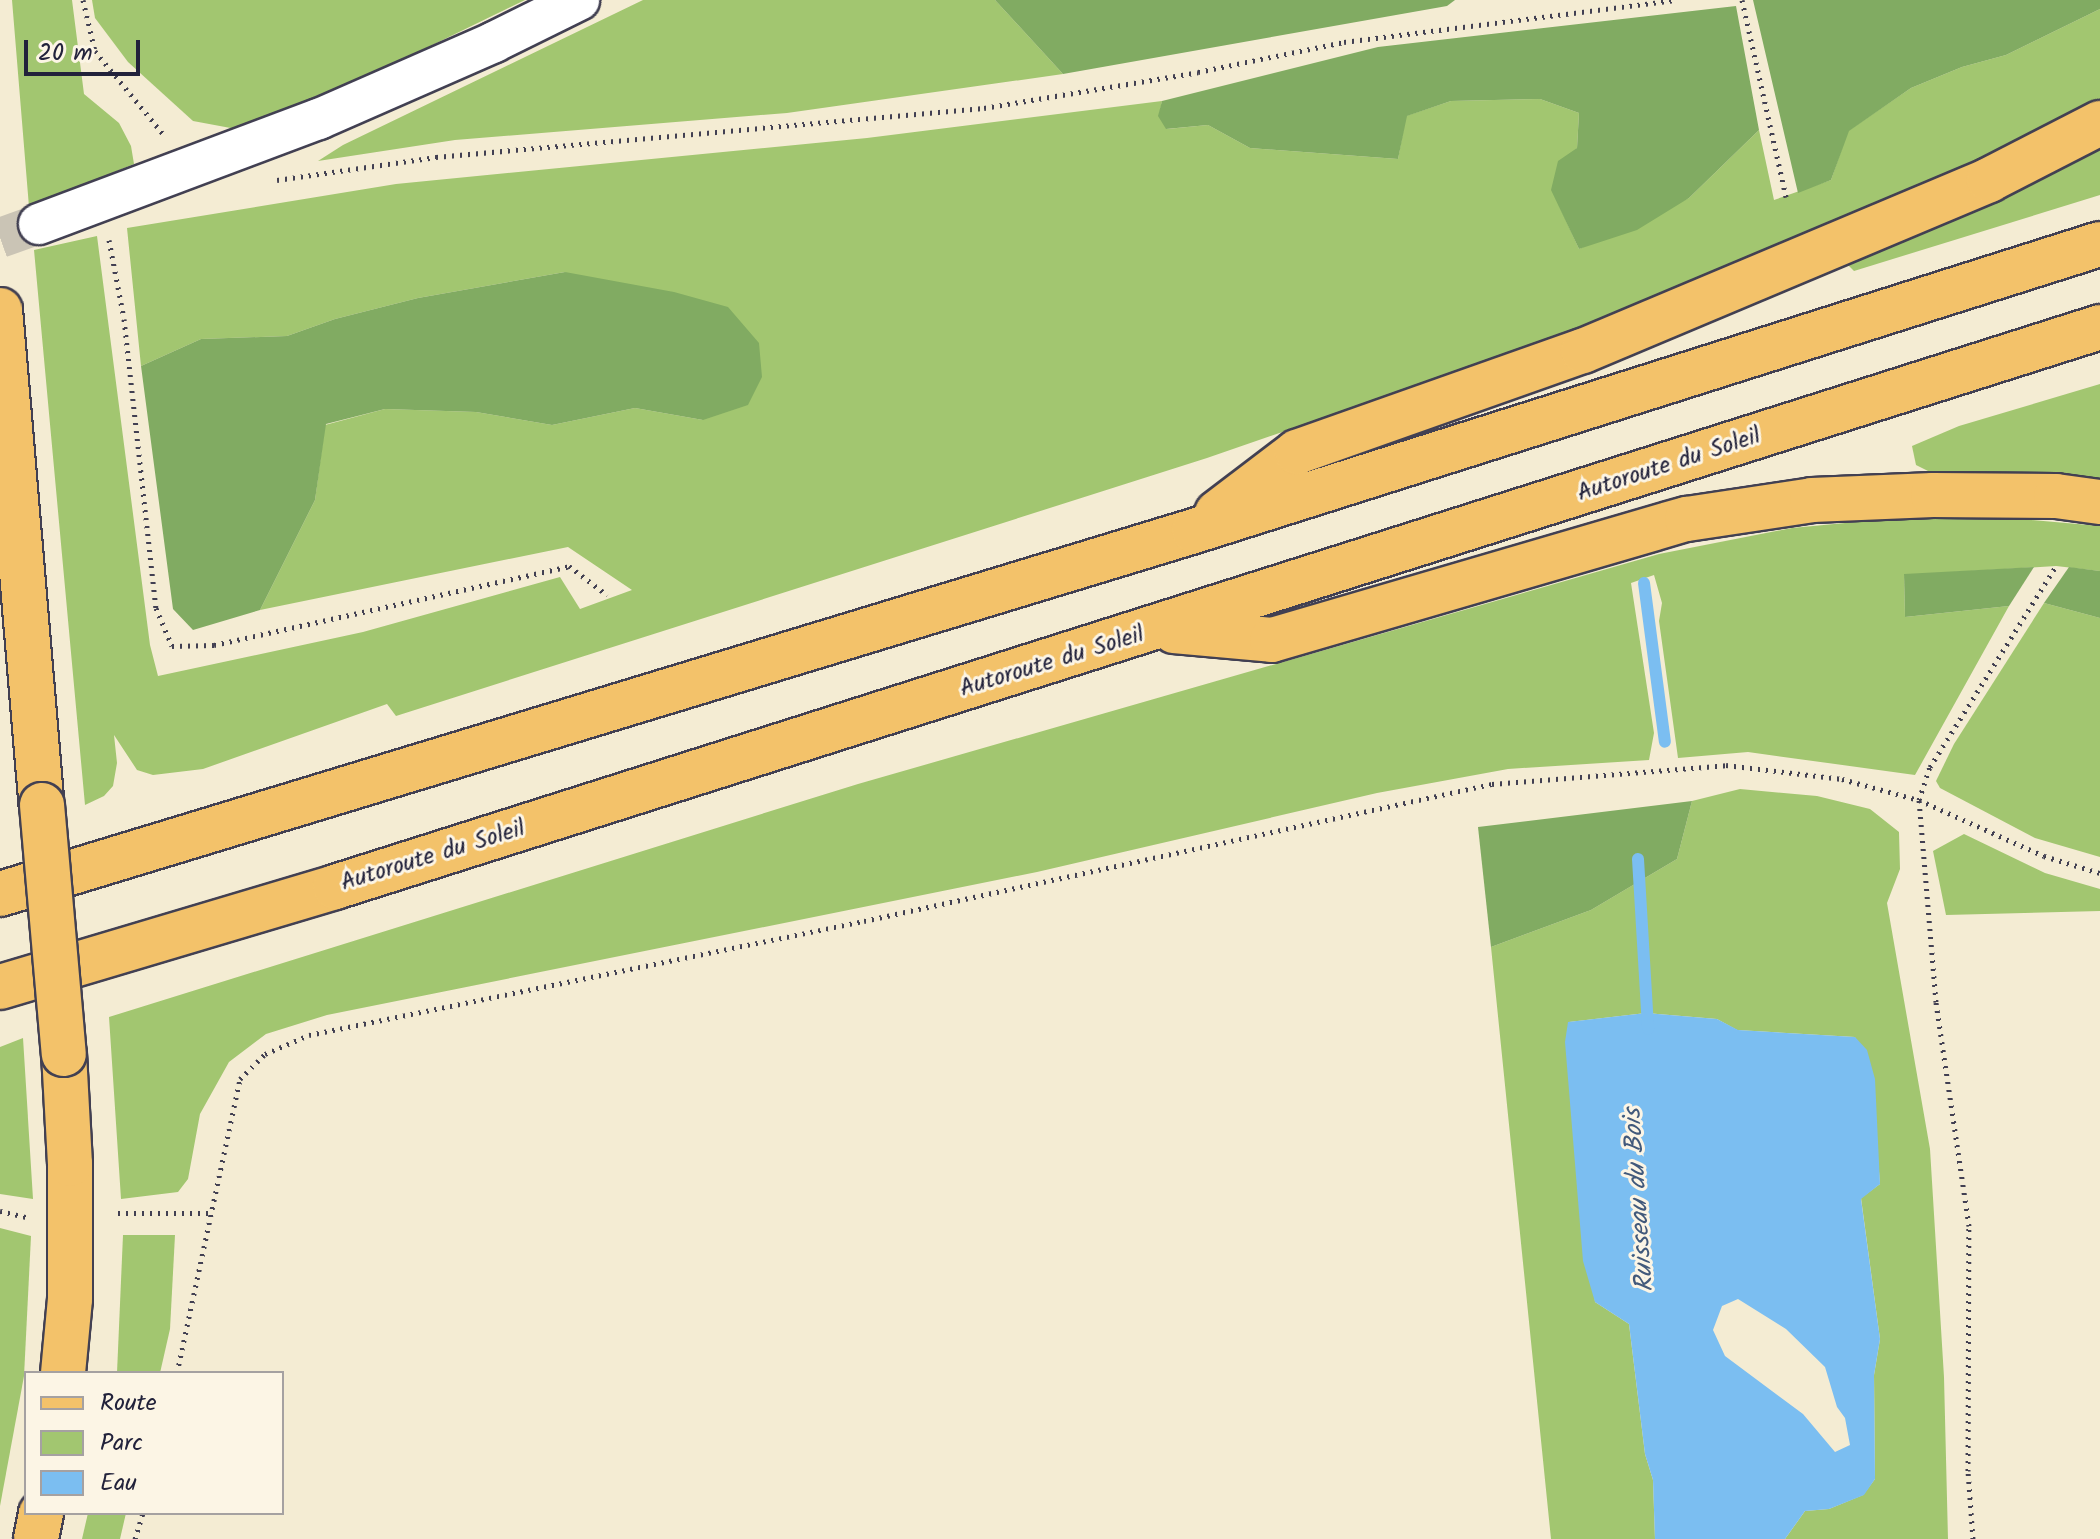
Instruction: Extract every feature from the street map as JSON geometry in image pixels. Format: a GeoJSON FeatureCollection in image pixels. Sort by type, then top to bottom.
{"type":"FeatureCollection","features":[{"type":"Feature","properties":{"kind":"main road"},"geometry":{"type":"LineString","coordinates":[[1194,531],[1297,452],[1583,351],[1989,180],[2100,123]]}},
{"type":"Feature","properties":{"kind":"main road"},"geometry":{"type":"LineString","coordinates":[[0,894],[1194,531],[2100,244]]}},
{"type":"Feature","properties":{"kind":"main road"},"geometry":{"type":"LineString","coordinates":[[0,310],[64,1054],[70,1164],[70,1299],[63,1371]]}},
{"type":"Feature","properties":{"kind":"main road","name":"Autoroute du Soleil"},"geometry":{"type":"LineString","coordinates":[[0,987],[335,887],[1153,630],[2100,327]]}},
{"type":"Feature","properties":{"kind":"main road"},"geometry":{"type":"LineString","coordinates":[[1153,630],[1272,640],[1687,519],[1812,500],[1933,495],[2056,496],[2100,502]]}},
{"type":"Feature","properties":{"kind":"main road"},"geometry":{"type":"LineString","coordinates":[[36,1539],[41,1515]]}},
{"type":"Feature","properties":{"kind":"street"},"geometry":{"type":"LineString","coordinates":[[39,224],[319,119],[494,42],[579,0]]}},
{"type":"Feature","properties":{"kind":"path"},"geometry":{"type":"LineString","coordinates":[[83,0],[95,51],[190,166]]}},
{"type":"Feature","properties":{"kind":"path"},"geometry":{"type":"LineString","coordinates":[[263,182],[436,157],[984,108],[1198,72],[1344,42],[1675,0]]}},
{"type":"Feature","properties":{"kind":"path"},"geometry":{"type":"LineString","coordinates":[[1742,0],[1786,197]]}},
{"type":"Feature","properties":{"kind":"path"},"geometry":{"type":"LineString","coordinates":[[111,196],[109,244],[124,319],[156,608],[172,646],[214,645],[569,566],[607,595]]}},
{"type":"Feature","properties":{"kind":"path"},"geometry":{"type":"LineString","coordinates":[[1973,1539],[1968,1471],[1969,1226],[1936,1002],[1919,800],[1930,767],[2056,566]]}},
{"type":"Feature","properties":{"kind":"path"},"geometry":{"type":"LineString","coordinates":[[177,1371],[240,1079],[265,1054],[309,1035],[879,918],[1492,784],[1726,765],[1842,779],[1919,800],[2044,856],[2100,873]]}},
{"type":"Feature","properties":{"kind":"path"},"geometry":{"type":"LineString","coordinates":[[0,1211],[26,1217]]}},
{"type":"Feature","properties":{"kind":"path"},"geometry":{"type":"LineString","coordinates":[[118,1213],[212,1213]]}},
{"type":"Feature","properties":{"kind":"path"},"geometry":{"type":"LineString","coordinates":[[135,1539],[142,1515]]}},
{"type":"Feature","properties":{"kind":"green space"},"geometry":{"type":"Polygon","coordinates":[[[12,0],[72,0],[84,94],[119,123],[131,146],[134,164],[29,207],[12,0]]]}},
{"type":"Feature","properties":{"kind":"green space"},"geometry":{"type":"Polygon","coordinates":[[[92,0],[525,0],[381,70],[236,129],[193,121],[128,62],[95,18],[92,0]]]}},
{"type":"Feature","properties":{"kind":"green space"},"geometry":{"type":"Polygon","coordinates":[[[643,0],[995,0],[1063,74],[787,113],[455,140],[318,161],[343,145],[643,0]]]}},
{"type":"Feature","properties":{"kind":"green space"},"geometry":{"type":"Polygon","coordinates":[[[995,0],[1455,0],[1447,6],[1063,74],[995,0]]]}},
{"type":"Feature","properties":{"kind":"green space"},"geometry":{"type":"Polygon","coordinates":[[[1753,0],[2100,0],[2100,9],[2006,55],[1962,67],[1911,88],[1849,131],[1831,180],[1798,193],[1753,0]]]}},
{"type":"Feature","properties":{"kind":"green space"},"geometry":{"type":"Polygon","coordinates":[[[1736,6],[1759,130],[1689,198],[1637,230],[1579,249],[1551,190],[1558,161],[1577,148],[1579,113],[1540,99],[1451,101],[1407,116],[1398,159],[1250,148],[1208,125],[1166,129],[1158,116],[1162,101],[1378,47],[1736,6]]]}},
{"type":"Feature","properties":{"kind":"green space"},"geometry":{"type":"Polygon","coordinates":[[[2100,9],[2100,106],[2052,131],[1632,311],[1207,458],[396,716],[387,704],[203,769],[153,775],[137,770],[114,735],[117,763],[113,786],[104,796],[85,805],[34,250],[97,236],[150,645],[158,676],[363,632],[560,577],[580,609],[632,590],[568,547],[260,610],[315,500],[325,425],[385,409],[476,412],[552,425],[635,408],[703,420],[565,272],[418,298],[335,319],[287,336],[201,339],[141,366],[127,228],[396,184],[867,138],[1162,101],[1159,116],[1167,129],[1208,125],[1250,148],[1398,159],[1406,116],[1451,101],[1540,99],[1579,113],[1577,148],[1552,190],[1579,249],[1689,198],[1759,130],[1774,200],[1831,180],[1848,131],[1911,88],[1962,67],[2006,55],[2100,9]]]}},
{"type":"Feature","properties":{"kind":"green space"},"geometry":{"type":"Polygon","coordinates":[[[2100,139],[2100,195],[1854,271],[1844,261],[2100,139]]]}},
{"type":"Feature","properties":{"kind":"green space"},"geometry":{"type":"Polygon","coordinates":[[[565,272],[674,292],[728,307],[759,343],[762,377],[748,405],[703,420],[635,408],[552,425],[476,412],[385,409],[326,424],[315,500],[260,610],[193,630],[173,609],[141,366],[201,339],[287,336],[335,319],[418,298],[565,272]]]}},
{"type":"Feature","properties":{"kind":"green space"},"geometry":{"type":"Polygon","coordinates":[[[2100,384],[2100,484],[1940,477],[1916,465],[1912,446],[1959,426],[2100,384]]]}},
{"type":"Feature","properties":{"kind":"green space"},"geometry":{"type":"Polygon","coordinates":[[[1951,513],[2100,526],[2100,571],[2056,566],[1904,575],[1905,617],[2009,606],[1915,775],[1748,752],[1678,758],[1659,621],[1662,603],[1654,575],[1631,583],[1654,733],[1649,760],[1508,769],[1377,793],[1037,872],[327,1015],[266,1034],[229,1062],[200,1114],[188,1179],[178,1192],[121,1199],[109,1017],[858,784],[1659,554],[1792,528],[1951,513]]]}},
{"type":"Feature","properties":{"kind":"green space"},"geometry":{"type":"Polygon","coordinates":[[[2034,567],[2009,606],[1905,617],[1904,574],[2034,567]]]}},
{"type":"Feature","properties":{"kind":"green space"},"geometry":{"type":"Polygon","coordinates":[[[2069,567],[2100,571],[2100,618],[2044,603],[2069,567]]]}},
{"type":"Feature","properties":{"kind":"green space"},"geometry":{"type":"Polygon","coordinates":[[[2044,603],[2100,618],[2100,857],[2035,838],[1940,788],[1936,781],[1954,744],[2044,603]]]}},
{"type":"Feature","properties":{"kind":"green space"},"geometry":{"type":"Polygon","coordinates":[[[1740,789],[1817,796],[1870,809],[1899,832],[1900,869],[1887,903],[1930,1149],[1944,1377],[1948,1539],[1785,1539],[1805,1511],[1829,1509],[1863,1495],[1875,1479],[1874,1375],[1880,1339],[1861,1198],[1880,1184],[1876,1134],[1855,1037],[1737,1030],[1717,1019],[1646,1013],[1569,1022],[1595,1302],[1629,1324],[1645,1454],[1653,1480],[1655,1539],[1551,1539],[1491,947],[1591,910],[1677,859],[1692,801],[1740,789]]]}},
{"type":"Feature","properties":{"kind":"green space"},"geometry":{"type":"Polygon","coordinates":[[[1692,801],[1677,859],[1591,910],[1491,947],[1478,827],[1692,801]]]}},
{"type":"Feature","properties":{"kind":"green space"},"geometry":{"type":"Polygon","coordinates":[[[1964,834],[2045,873],[2100,889],[2100,911],[1946,915],[1933,851],[1964,834]]]}},
{"type":"Feature","properties":{"kind":"green space"},"geometry":{"type":"Polygon","coordinates":[[[23,1038],[33,1199],[0,1194],[0,1047],[23,1038]]]}},
{"type":"Feature","properties":{"kind":"green space"},"geometry":{"type":"Polygon","coordinates":[[[0,1228],[31,1236],[24,1376],[0,1506],[0,1228]]]}},
{"type":"Feature","properties":{"kind":"green space"},"geometry":{"type":"Polygon","coordinates":[[[123,1235],[175,1235],[170,1329],[160,1371],[117,1371],[123,1235]]]}},
{"type":"Feature","properties":{"kind":"green space"},"geometry":{"type":"Polygon","coordinates":[[[88,1515],[126,1515],[120,1539],[82,1539],[88,1515]]]}},
{"type":"Feature","properties":{"kind":"water"},"geometry":{"type":"Polygon","coordinates":[[[1646,1013],[1717,1019],[1738,1030],[1855,1037],[1867,1050],[1875,1079],[1880,1184],[1861,1199],[1880,1339],[1874,1375],[1875,1479],[1864,1495],[1829,1509],[1805,1511],[1785,1539],[1655,1539],[1653,1480],[1645,1454],[1629,1324],[1595,1302],[1583,1261],[1565,1042],[1568,1022],[1646,1013]],[[1738,1299],[1722,1306],[1713,1330],[1725,1356],[1803,1414],[1835,1452],[1850,1445],[1845,1418],[1837,1407],[1825,1367],[1786,1329],[1738,1299]]]}},
{"type":"Feature","properties":{"kind":"waterway","name":"Ruisseau du Bois"},"geometry":{"type":"LineString","coordinates":[[1644,583],[1665,742]]}},
{"type":"Feature","properties":{"kind":"waterway","name":"Ruisseau du Bois"},"geometry":{"type":"LineString","coordinates":[[1638,859],[1648,1029]]}},
{"type":"Feature","properties":{"kind":"tunnel"},"geometry":{"type":"LineString","coordinates":[[0,238],[39,224]]}}]}
